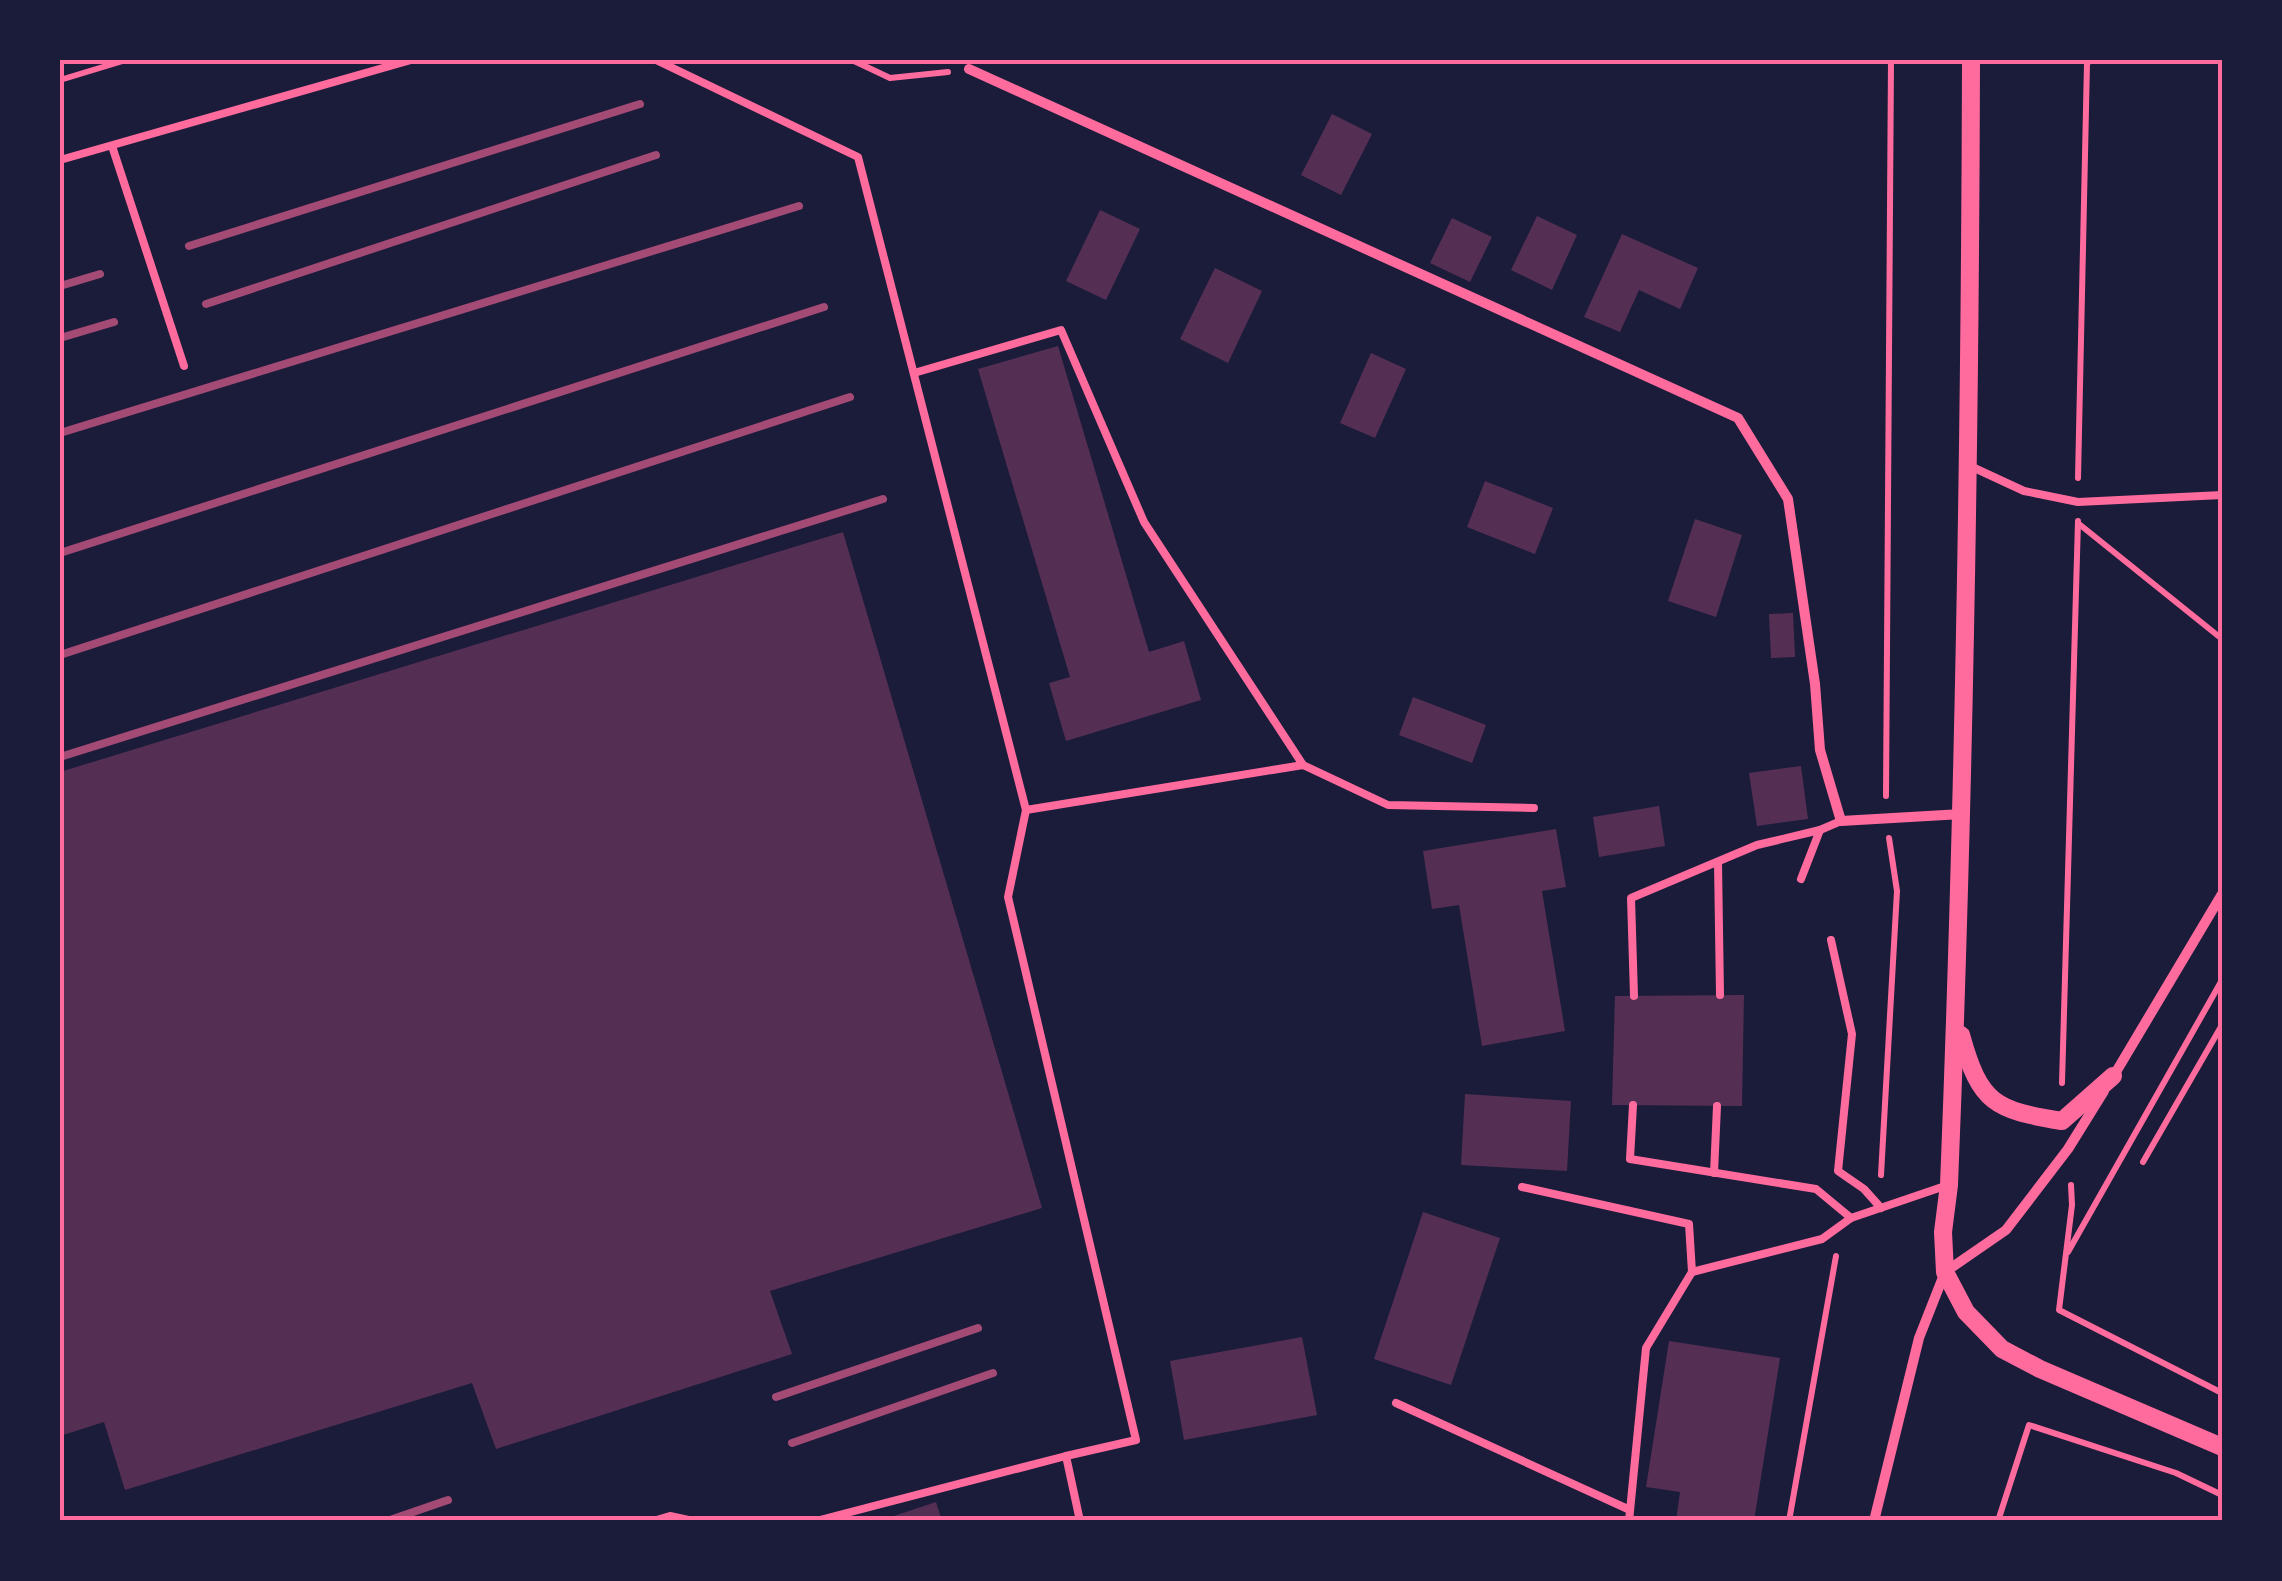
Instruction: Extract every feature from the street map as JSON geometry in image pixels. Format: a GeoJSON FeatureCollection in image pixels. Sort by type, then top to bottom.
{"type":"FeatureCollection","features":[{"type":"Feature","properties":{"kind":"street"},"geometry":{"type":"LineString","coordinates":[[1874,1521],[1919,1338],[1945,1272],[1943,1232],[1956,1016],[1970,466],[1970,60]]}},
{"type":"Feature","properties":{"kind":"street"},"geometry":{"type":"LineString","coordinates":[[969,70],[1738,418],[1788,499],[1815,684],[1820,750],[1841,820],[1962,814]]}},
{"type":"Feature","properties":{"kind":"street"},"geometry":{"type":"LineString","coordinates":[[1945,1272],[2006,1230],[2068,1149],[2222,894]]}},
{"type":"Feature","properties":{"kind":"street"},"geometry":{"type":"LineString","coordinates":[[1956,1016],[1970,1070],[1986,1094],[2012,1113],[2062,1121],[2113,1076]]}},
{"type":"Feature","properties":{"kind":"street"},"geometry":{"type":"LineString","coordinates":[[1945,1272],[1966,1312],[2002,1349],[2222,1447]]}},
{"type":"Feature","properties":{"kind":"lane"},"geometry":{"type":"LineString","coordinates":[[60,160],[411,60]]}},
{"type":"Feature","properties":{"kind":"lane"},"geometry":{"type":"LineString","coordinates":[[656,60],[858,156],[1026,810],[1008,897],[1136,1440],[816,1521]]}},
{"type":"Feature","properties":{"kind":"lane"},"geometry":{"type":"LineString","coordinates":[[112,146],[184,366]]}},
{"type":"Feature","properties":{"kind":"lane"},"geometry":{"type":"LineString","coordinates":[[914,374],[1060,330],[1144,522],[1303,765],[1388,806],[1534,808]]}},
{"type":"Feature","properties":{"kind":"lane"},"geometry":{"type":"LineString","coordinates":[[1970,466],[2024,491],[2078,502],[2222,496]]}},
{"type":"Feature","properties":{"kind":"lane"},"geometry":{"type":"LineString","coordinates":[[1026,810],[1303,765]]}},
{"type":"Feature","properties":{"kind":"lane"},"geometry":{"type":"LineString","coordinates":[[1634,996],[1631,898],[1757,845],[1820,830],[1841,820]]}},
{"type":"Feature","properties":{"kind":"lane"},"geometry":{"type":"LineString","coordinates":[[1800,879],[1820,830]]}},
{"type":"Feature","properties":{"kind":"lane"},"geometry":{"type":"LineString","coordinates":[[1718,862],[1720,995]]}},
{"type":"Feature","properties":{"kind":"lane"},"geometry":{"type":"LineString","coordinates":[[1831,940],[1852,1034],[1838,1171],[1864,1188],[1881,1208]]}},
{"type":"Feature","properties":{"kind":"lane"},"geometry":{"type":"LineString","coordinates":[[1633,1104],[1630,1160],[1816,1189],[1852,1218]]}},
{"type":"Feature","properties":{"kind":"lane"},"geometry":{"type":"LineString","coordinates":[[1714,1172],[1717,1106]]}},
{"type":"Feature","properties":{"kind":"lane"},"geometry":{"type":"LineString","coordinates":[[1692,1272],[1822,1239],[1852,1218],[1948,1185]]}},
{"type":"Feature","properties":{"kind":"lane"},"geometry":{"type":"LineString","coordinates":[[1522,1187],[1690,1224],[1692,1272],[1646,1348],[1629,1521]]}},
{"type":"Feature","properties":{"kind":"lane"},"geometry":{"type":"LineString","coordinates":[[1396,1403],[1630,1510]]}},
{"type":"Feature","properties":{"kind":"lane"},"geometry":{"type":"LineString","coordinates":[[1066,1456],[1080,1521]]}},
{"type":"Feature","properties":{"kind":"lane"},"geometry":{"type":"LineString","coordinates":[[653,1521],[670,1516],[693,1521]]}},
{"type":"Feature","properties":{"kind":"path"},"geometry":{"type":"LineString","coordinates":[[60,80],[126,60]]}},
{"type":"Feature","properties":{"kind":"path"},"geometry":{"type":"LineString","coordinates":[[852,60],[890,78],[969,70]]}},
{"type":"Feature","properties":{"kind":"path"},"geometry":{"type":"LineString","coordinates":[[2062,1079],[2087,63],[2092,60]]}},
{"type":"Feature","properties":{"kind":"path"},"geometry":{"type":"LineString","coordinates":[[2078,524],[2222,639]]}},
{"type":"Feature","properties":{"kind":"path"},"geometry":{"type":"LineString","coordinates":[[2066,1258],[2222,980]]}},
{"type":"Feature","properties":{"kind":"path"},"geometry":{"type":"LineString","coordinates":[[2143,1162],[2222,1025]]}},
{"type":"Feature","properties":{"kind":"path"},"geometry":{"type":"LineString","coordinates":[[2072,1205],[2060,1310],[2222,1393]]}},
{"type":"Feature","properties":{"kind":"path"},"geometry":{"type":"LineString","coordinates":[[1998,1521],[2029,1424],[2176,1473],[2222,1496]]}},
{"type":"Feature","properties":{"kind":"building"},"geometry":{"type":"Polygon","coordinates":[[[1332,114],[1372,134],[1341,195],[1301,175],[1332,114]]]}},
{"type":"Feature","properties":{"kind":"building"},"geometry":{"type":"Polygon","coordinates":[[[1100,210],[1140,229],[1106,300],[1066,281],[1100,210]]]}},
{"type":"Feature","properties":{"kind":"building"},"geometry":{"type":"Polygon","coordinates":[[[1537,216],[1577,235],[1552,290],[1511,270],[1537,216]]]}},
{"type":"Feature","properties":{"kind":"building"},"geometry":{"type":"Polygon","coordinates":[[[1452,218],[1492,237],[1470,282],[1430,263],[1452,218]]]}},
{"type":"Feature","properties":{"kind":"building"},"geometry":{"type":"Polygon","coordinates":[[[1622,234],[1698,268],[1680,309],[1639,290],[1620,332],[1584,317],[1622,234]]]}},
{"type":"Feature","properties":{"kind":"building"},"geometry":{"type":"Polygon","coordinates":[[[1215,268],[1262,291],[1228,363],[1180,339],[1215,268]]]}},
{"type":"Feature","properties":{"kind":"building"},"geometry":{"type":"Polygon","coordinates":[[[1058,346],[1149,652],[1184,641],[1201,700],[1066,741],[1049,683],[1070,677],[978,369],[1058,346]]]}},
{"type":"Feature","properties":{"kind":"building"},"geometry":{"type":"Polygon","coordinates":[[[1371,353],[1406,369],[1375,438],[1340,423],[1371,353]]]}},
{"type":"Feature","properties":{"kind":"building"},"geometry":{"type":"Polygon","coordinates":[[[1485,481],[1553,508],[1535,554],[1467,527],[1485,481]]]}},
{"type":"Feature","properties":{"kind":"building"},"geometry":{"type":"Polygon","coordinates":[[[1695,519],[1742,535],[1716,617],[1668,601],[1695,519]]]}},
{"type":"Feature","properties":{"kind":"building"},"geometry":{"type":"Polygon","coordinates":[[[843,532],[1042,1208],[770,1291],[792,1354],[496,1449],[472,1383],[125,1490],[104,1422],[60,1436],[60,772],[843,532]]]}},
{"type":"Feature","properties":{"kind":"building"},"geometry":{"type":"Polygon","coordinates":[[[1793,613],[1795,657],[1771,658],[1769,614],[1793,613]]]}},
{"type":"Feature","properties":{"kind":"building"},"geometry":{"type":"Polygon","coordinates":[[[1413,697],[1486,725],[1472,763],[1399,735],[1413,697]]]}},
{"type":"Feature","properties":{"kind":"building"},"geometry":{"type":"Polygon","coordinates":[[[1801,766],[1808,819],[1757,826],[1749,773],[1801,766]]]}},
{"type":"Feature","properties":{"kind":"building"},"geometry":{"type":"Polygon","coordinates":[[[1659,806],[1665,846],[1599,857],[1593,817],[1659,806]]]}},
{"type":"Feature","properties":{"kind":"building"},"geometry":{"type":"Polygon","coordinates":[[[1556,829],[1566,887],[1542,891],[1565,1031],[1482,1046],[1459,905],[1432,909],[1423,851],[1556,829]]]}},
{"type":"Feature","properties":{"kind":"building"},"geometry":{"type":"Polygon","coordinates":[[[1744,995],[1742,1106],[1612,1105],[1615,996],[1744,995]]]}},
{"type":"Feature","properties":{"kind":"building"},"geometry":{"type":"Polygon","coordinates":[[[1465,1094],[1571,1101],[1567,1171],[1461,1165],[1465,1094]]]}},
{"type":"Feature","properties":{"kind":"building"},"geometry":{"type":"Polygon","coordinates":[[[1423,1212],[1500,1238],[1451,1385],[1374,1359],[1423,1212]]]}},
{"type":"Feature","properties":{"kind":"building"},"geometry":{"type":"Polygon","coordinates":[[[1302,1337],[1317,1415],[1184,1440],[1170,1361],[1302,1337]]]}},
{"type":"Feature","properties":{"kind":"building"},"geometry":{"type":"Polygon","coordinates":[[[1669,1341],[1780,1358],[1754,1521],[1676,1521],[1680,1492],[1646,1487],[1669,1341]]]}},
{"type":"Feature","properties":{"kind":"building"},"geometry":{"type":"Polygon","coordinates":[[[936,1502],[942,1521],[882,1521],[882,1520],[936,1502]]]}},
{"type":"Feature","properties":{"kind":"railway"},"geometry":{"type":"LineString","coordinates":[[189,246],[640,104]]}},
{"type":"Feature","properties":{"kind":"railway"},"geometry":{"type":"LineString","coordinates":[[206,304],[656,155]]}},
{"type":"Feature","properties":{"kind":"railway"},"geometry":{"type":"LineString","coordinates":[[60,433],[799,206]]}},
{"type":"Feature","properties":{"kind":"railway"},"geometry":{"type":"LineString","coordinates":[[60,286],[100,274]]}},
{"type":"Feature","properties":{"kind":"railway"},"geometry":{"type":"LineString","coordinates":[[60,553],[824,307]]}},
{"type":"Feature","properties":{"kind":"railway"},"geometry":{"type":"LineString","coordinates":[[60,338],[114,322]]}},
{"type":"Feature","properties":{"kind":"railway"},"geometry":{"type":"LineString","coordinates":[[60,655],[850,397]]}},
{"type":"Feature","properties":{"kind":"railway"},"geometry":{"type":"LineString","coordinates":[[60,757],[883,499]]}},
{"type":"Feature","properties":{"kind":"railway"},"geometry":{"type":"LineString","coordinates":[[776,1397],[978,1328]]}},
{"type":"Feature","properties":{"kind":"railway"},"geometry":{"type":"LineString","coordinates":[[792,1443],[993,1373]]}},
{"type":"Feature","properties":{"kind":"railway"},"geometry":{"type":"LineString","coordinates":[[387,1521],[448,1500]]}}]}
